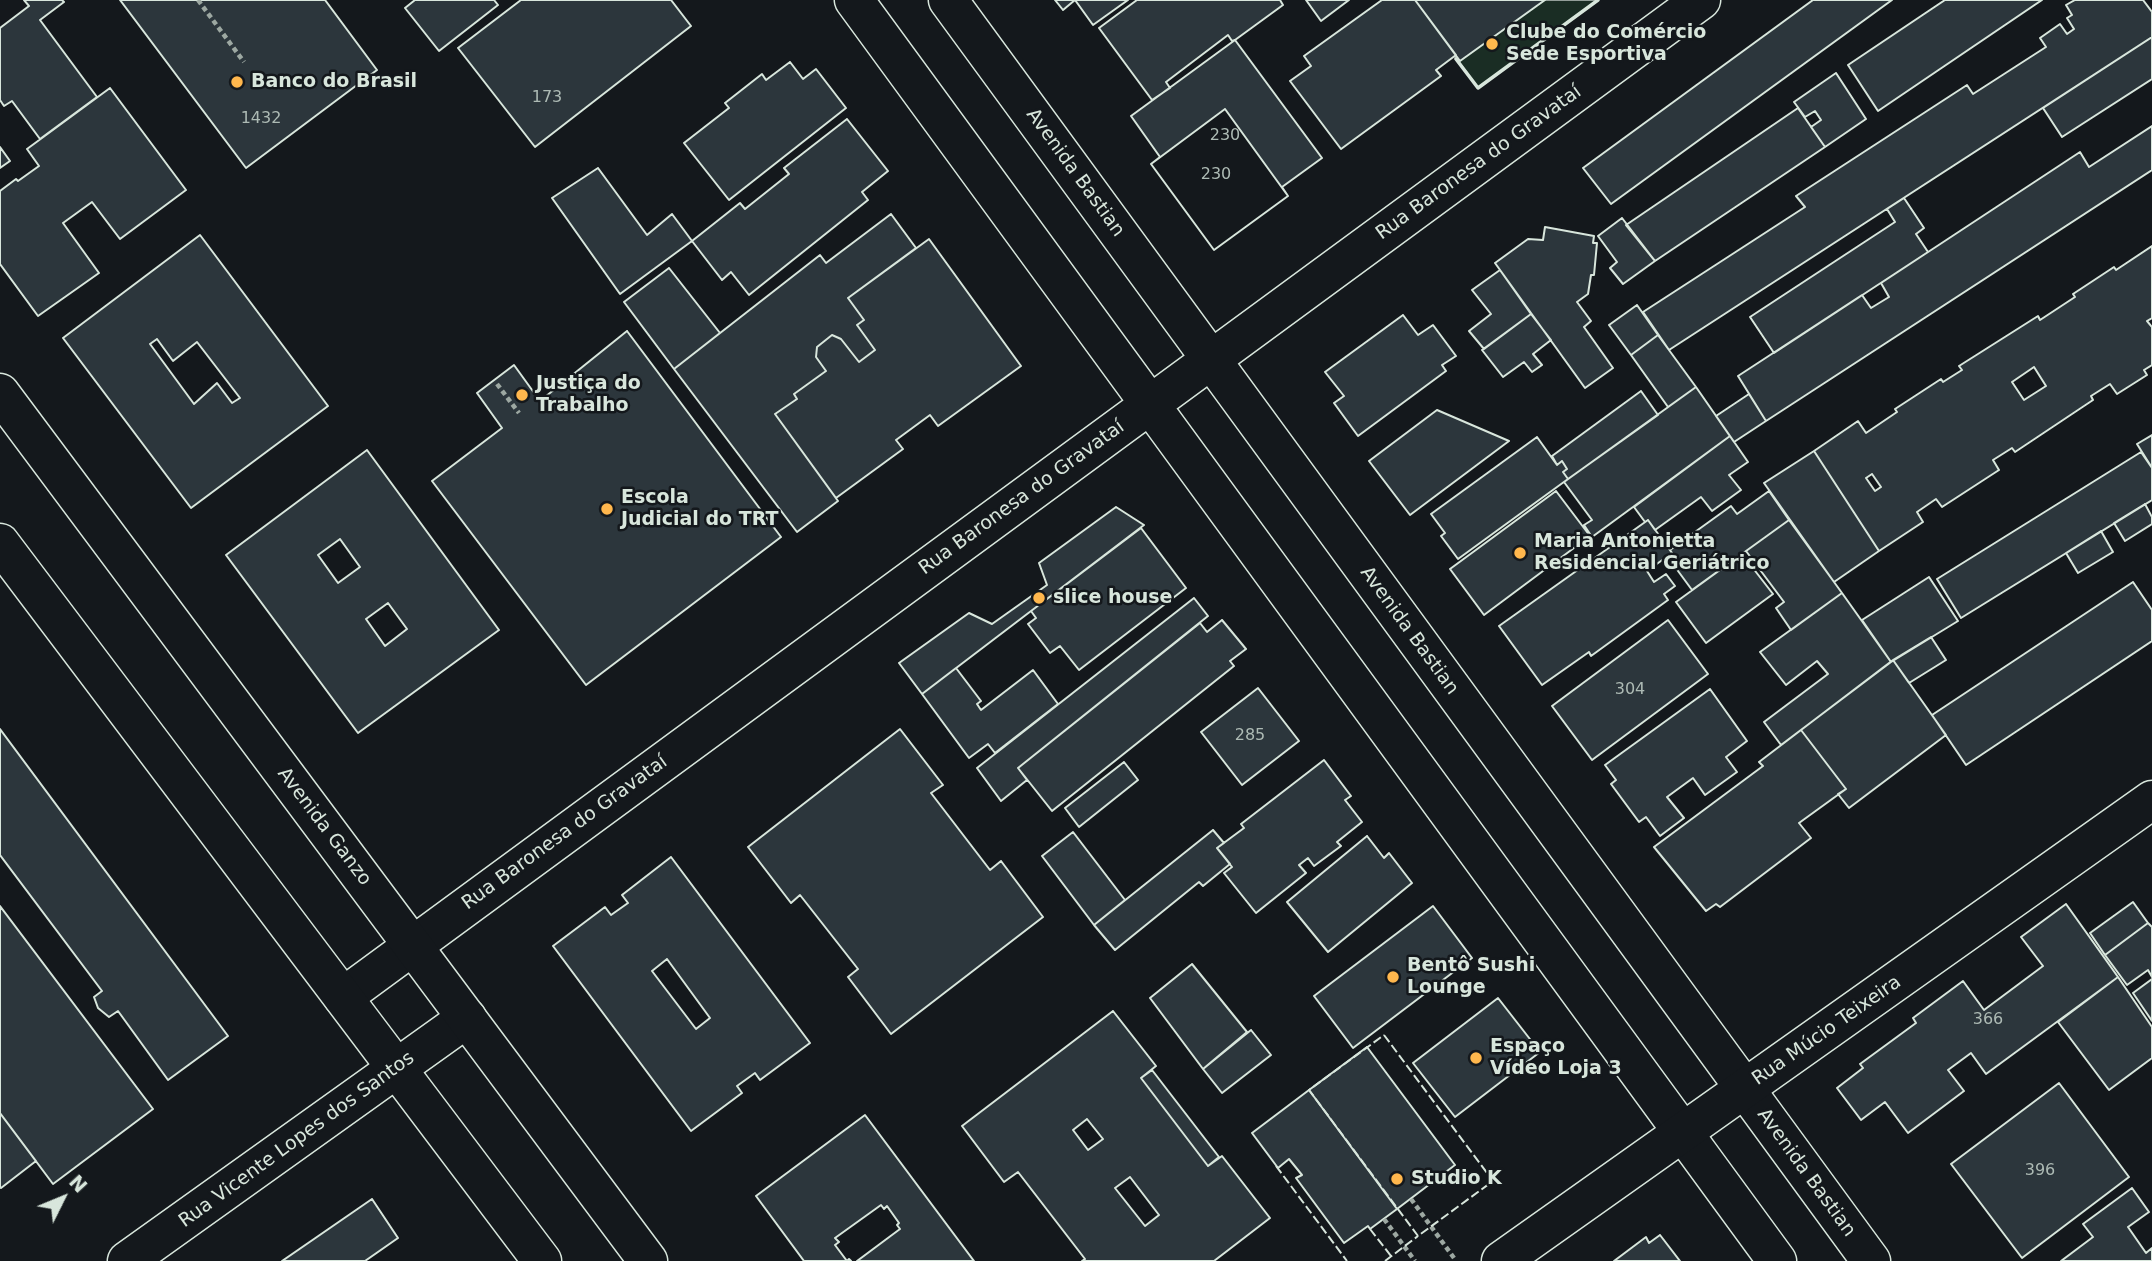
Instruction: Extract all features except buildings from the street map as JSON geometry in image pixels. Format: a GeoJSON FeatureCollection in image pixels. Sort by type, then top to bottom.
{"type":"FeatureCollection","features":[{"type":"Feature","properties":{"kind":"street"},"geometry":{"type":"LineString","coordinates":[[854,0],[1777,1261]]}},
{"type":"Feature","properties":{"kind":"street","name":"Avenida Bastian"},"geometry":{"type":"LineString","coordinates":[[948,0],[1871,1261]]}},
{"type":"Feature","properties":{"kind":"street","name":"Rua Baronesa do Gravataí"},"geometry":{"type":"LineString","coordinates":[[343,997],[1701,0]]}},
{"type":"Feature","properties":{"kind":"street","name":"Avenida Ganzo"},"geometry":{"type":"LineString","coordinates":[[0,393],[648,1261]]}},
{"type":"Feature","properties":{"kind":"street"},"geometry":{"type":"LineString","coordinates":[[0,543],[542,1261]]}},
{"type":"Feature","properties":{"kind":"street","name":"Rua Múcio Teixeira"},"geometry":{"type":"LineString","coordinates":[[1501,1261],[2152,800]]}},
{"type":"Feature","properties":{"kind":"street","name":"Rua Vicente Lopes dos Santos"},"geometry":{"type":"LineString","coordinates":[[128,1261],[467,1018]]}},
{"type":"Feature","properties":{"kind":"path"},"geometry":{"type":"LineString","coordinates":[[198,0],[244,62]]}},
{"type":"Feature","properties":{"kind":"path"},"geometry":{"type":"LineString","coordinates":[[497,384],[519,412]]}},
{"type":"Feature","properties":{"kind":"path"},"geometry":{"type":"LineString","coordinates":[[1411,1199],[1456,1261]]}},
{"type":"Feature","properties":{"kind":"path"},"geometry":{"type":"LineString","coordinates":[[1384,1219],[1415,1261]]}},
{"type":"Feature","properties":{"kind":"green space","name":"Clube do Comércio Sede Esportiva"},"geometry":{"type":"Polygon","coordinates":[[[1413,0],[1598,0],[1478,88],[1413,0]]]}},
{"type":"Feature","properties":{"kind":"fence"},"geometry":{"type":"LineString","coordinates":[[1384,1035],[1493,1181],[1418,1236],[1309,1090],[1384,1035]]}},
{"type":"Feature","properties":{"kind":"fence"},"geometry":{"type":"LineString","coordinates":[[1276,1166],[1347,1261]]}},
{"type":"Feature","properties":{"kind":"fence"},"geometry":{"type":"LineString","coordinates":[[1370,1229],[1391,1256]]}},
{"type":"Feature","properties":{"kind":"fence"},"geometry":{"type":"LineString","coordinates":[[1385,1261],[1418,1236]]}},
{"type":"Feature","properties":{"kind":"wall"},"geometry":{"type":"LineString","coordinates":[[1456,59],[1478,88],[1598,0]]}},
{"type":"Feature","properties":{"kind":"place","name":"Clube do Comércio Sede Esportiva"},"geometry":{"type":"Point","coordinates":[1492,44]}},
{"type":"Feature","properties":{"kind":"place","name":"Banco do Brasil"},"geometry":{"type":"Point","coordinates":[237,82]}},
{"type":"Feature","properties":{"kind":"place","name":"Justiça do Trabalho"},"geometry":{"type":"Point","coordinates":[522,395]}},
{"type":"Feature","properties":{"kind":"place","name":"Escola Judicial do TRT"},"geometry":{"type":"Point","coordinates":[607,509]}},
{"type":"Feature","properties":{"kind":"place","name":"Maria Antonietta Residencial Geriátrico"},"geometry":{"type":"Point","coordinates":[1520,553]}},
{"type":"Feature","properties":{"kind":"place","name":"slice house"},"geometry":{"type":"Point","coordinates":[1039,598]}},
{"type":"Feature","properties":{"kind":"place","name":"Bentô Sushi Lounge"},"geometry":{"type":"Point","coordinates":[1393,977]}},
{"type":"Feature","properties":{"kind":"place","name":"Espaço Vídeo Loja 3"},"geometry":{"type":"Point","coordinates":[1476,1058]}},
{"type":"Feature","properties":{"kind":"place","name":"Studio K"},"geometry":{"type":"Point","coordinates":[1397,1179]}}]}
